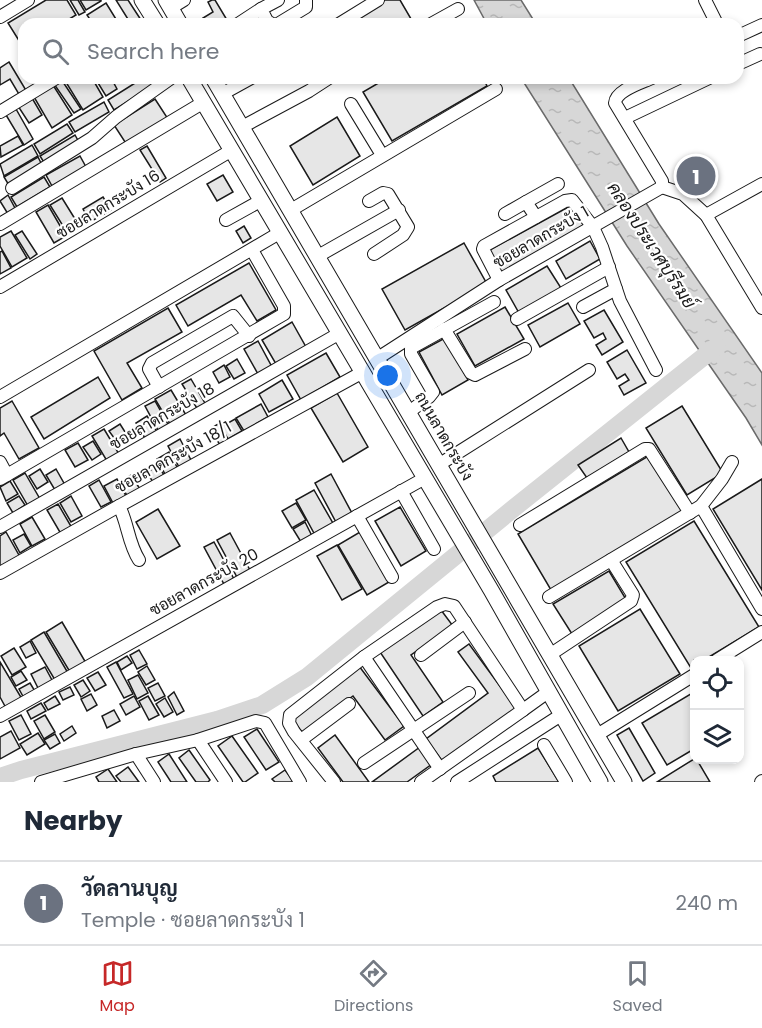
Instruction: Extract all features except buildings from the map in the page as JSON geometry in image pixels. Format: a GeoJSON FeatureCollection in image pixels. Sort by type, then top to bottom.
{"type":"FeatureCollection","features":[{"type":"Feature","properties":{"kind":"main road"},"geometry":{"type":"LineString","coordinates":[[142,0],[151,18]]}},
{"type":"Feature","properties":{"kind":"main road"},"geometry":{"type":"LineString","coordinates":[[174,3],[178,18]]}},
{"type":"Feature","properties":{"kind":"main road"},"geometry":{"type":"LineString","coordinates":[[193,84],[491,590],[600,782]]}},
{"type":"Feature","properties":{"kind":"main road","name":"ถนนลาดกระบัง"},"geometry":{"type":"LineString","coordinates":[[216,84],[378,357],[624,782]]}},
{"type":"Feature","properties":{"kind":"street"},"geometry":{"type":"LineString","coordinates":[[0,17],[28,0]]}},
{"type":"Feature","properties":{"kind":"street"},"geometry":{"type":"LineString","coordinates":[[247,18],[278,0]]}},
{"type":"Feature","properties":{"kind":"street"},"geometry":{"type":"LineString","coordinates":[[288,18],[306,7],[306,0]]}},
{"type":"Feature","properties":{"kind":"street"},"geometry":{"type":"LineString","coordinates":[[349,18],[378,0]]}},
{"type":"Feature","properties":{"kind":"street"},"geometry":{"type":"LineString","coordinates":[[705,0],[714,18]]}},
{"type":"Feature","properties":{"kind":"street"},"geometry":{"type":"LineString","coordinates":[[261,9],[266,18]]}},
{"type":"Feature","properties":{"kind":"street"},"geometry":{"type":"LineString","coordinates":[[442,18],[458,9]]}},
{"type":"Feature","properties":{"kind":"street"},"geometry":{"type":"LineString","coordinates":[[744,33],[762,25]]}},
{"type":"Feature","properties":{"kind":"street"},"geometry":{"type":"LineString","coordinates":[[744,61],[760,54]]}},
{"type":"Feature","properties":{"kind":"street"},"geometry":{"type":"LineString","coordinates":[[0,112],[46,84]]}},
{"type":"Feature","properties":{"kind":"street"},"geometry":{"type":"LineString","coordinates":[[12,188],[92,138],[116,117],[163,84]]}},
{"type":"Feature","properties":{"kind":"street"},"geometry":{"type":"LineString","coordinates":[[222,94],[240,84]]}},
{"type":"Feature","properties":{"kind":"street"},"geometry":{"type":"LineString","coordinates":[[242,127],[320,84]]}},
{"type":"Feature","properties":{"kind":"street"},"geometry":{"type":"LineString","coordinates":[[640,84],[617,95],[615,103],[662,180],[657,190],[683,194],[706,214],[762,308]]}},
{"type":"Feature","properties":{"kind":"street"},"geometry":{"type":"LineString","coordinates":[[625,118],[696,84]]}},
{"type":"Feature","properties":{"kind":"street"},"geometry":{"type":"LineString","coordinates":[[291,210],[496,89]]}},
{"type":"Feature","properties":{"kind":"street"},"geometry":{"type":"LineString","coordinates":[[0,224],[204,102]]}},
{"type":"Feature","properties":{"kind":"street"},"geometry":{"type":"LineString","coordinates":[[351,104],[382,155]]}},
{"type":"Feature","properties":{"kind":"street","name":"ซอยลาดกระบัง 16"},"geometry":{"type":"LineString","coordinates":[[0,287],[232,150]]}},
{"type":"Feature","properties":{"kind":"street"},"geometry":{"type":"LineString","coordinates":[[506,214],[558,184]]}},
{"type":"Feature","properties":{"kind":"street"},"geometry":{"type":"LineString","coordinates":[[706,214],[762,184]]}},
{"type":"Feature","properties":{"kind":"street","name":"ซอยลาดกระบัง 1"},"geometry":{"type":"LineString","coordinates":[[378,357],[499,280],[657,190]]}},
{"type":"Feature","properties":{"kind":"street"},"geometry":{"type":"LineString","coordinates":[[369,201],[383,193],[388,194],[407,223],[407,231],[374,254]]}},
{"type":"Feature","properties":{"kind":"street"},"geometry":{"type":"LineString","coordinates":[[226,220],[262,200]]}},
{"type":"Feature","properties":{"kind":"street"},"geometry":{"type":"LineString","coordinates":[[499,280],[483,247],[565,201],[572,200],[596,225],[620,301],[656,370]]}},
{"type":"Feature","properties":{"kind":"street"},"geometry":{"type":"LineString","coordinates":[[526,202],[537,217]]}},
{"type":"Feature","properties":{"kind":"street"},"geometry":{"type":"LineString","coordinates":[[318,256],[399,210]]}},
{"type":"Feature","properties":{"kind":"street"},"geometry":{"type":"LineString","coordinates":[[0,397],[281,232]]}},
{"type":"Feature","properties":{"kind":"street"},"geometry":{"type":"LineString","coordinates":[[0,462],[4,477],[280,317],[285,310],[252,250]]}},
{"type":"Feature","properties":{"kind":"street"},"geometry":{"type":"LineString","coordinates":[[517,319],[609,267]]}},
{"type":"Feature","properties":{"kind":"street"},"geometry":{"type":"LineString","coordinates":[[583,307],[616,289]]}},
{"type":"Feature","properties":{"kind":"street"},"geometry":{"type":"LineString","coordinates":[[409,412],[433,392],[410,350],[494,302]]}},
{"type":"Feature","properties":{"kind":"street"},"geometry":{"type":"LineString","coordinates":[[159,387],[149,369],[152,363],[233,316],[249,336]]}},
{"type":"Feature","properties":{"kind":"street"},"geometry":{"type":"LineString","coordinates":[[444,329],[471,373],[475,375],[525,349]]}},
{"type":"Feature","properties":{"kind":"street","name":"ซอยลาดกระบัง 18"},"geometry":{"type":"LineString","coordinates":[[0,527],[340,333]]}},
{"type":"Feature","properties":{"kind":"street"},"geometry":{"type":"LineString","coordinates":[[440,464],[590,370]]}},
{"type":"Feature","properties":{"kind":"street","name":"ซอยลาดกระบัง 18/1"},"geometry":{"type":"LineString","coordinates":[[0,573],[363,372]]}},
{"type":"Feature","properties":{"kind":"street"},"geometry":{"type":"LineString","coordinates":[[520,525],[645,449],[649,449],[690,513]]}},
{"type":"Feature","properties":{"kind":"street"},"geometry":{"type":"LineString","coordinates":[[549,597],[701,506],[732,462]]}},
{"type":"Feature","properties":{"kind":"street","name":"ซอยลาดกระบัง 20"},"geometry":{"type":"LineString","coordinates":[[0,716],[425,478]]}},
{"type":"Feature","properties":{"kind":"street"},"geometry":{"type":"LineString","coordinates":[[401,491],[434,549]]}},
{"type":"Feature","properties":{"kind":"street"},"geometry":{"type":"LineString","coordinates":[[119,506],[131,545],[140,560]]}},
{"type":"Feature","properties":{"kind":"street"},"geometry":{"type":"LineString","coordinates":[[701,506],[762,609]]}},
{"type":"Feature","properties":{"kind":"street"},"geometry":{"type":"LineString","coordinates":[[357,516],[392,578]]}},
{"type":"Feature","properties":{"kind":"street"},"geometry":{"type":"LineString","coordinates":[[551,654],[631,601],[633,595],[611,561]]}},
{"type":"Feature","properties":{"kind":"street"},"geometry":{"type":"LineString","coordinates":[[333,782],[289,723],[290,715],[364,657],[439,606],[445,604],[453,606],[523,710]]}},
{"type":"Feature","properties":{"kind":"street"},"geometry":{"type":"LineString","coordinates":[[421,655],[465,622]]}},
{"type":"Feature","properties":{"kind":"street"},"geometry":{"type":"LineString","coordinates":[[723,656],[762,632]]}},
{"type":"Feature","properties":{"kind":"street"},"geometry":{"type":"LineString","coordinates":[[364,657],[440,769]]}},
{"type":"Feature","properties":{"kind":"street"},"geometry":{"type":"LineString","coordinates":[[597,735],[690,677]]}},
{"type":"Feature","properties":{"kind":"street"},"geometry":{"type":"LineString","coordinates":[[421,782],[548,692]]}},
{"type":"Feature","properties":{"kind":"street"},"geometry":{"type":"LineString","coordinates":[[364,763],[469,693]]}},
{"type":"Feature","properties":{"kind":"street"},"geometry":{"type":"LineString","coordinates":[[301,740],[350,704]]}},
{"type":"Feature","properties":{"kind":"street"},"geometry":{"type":"LineString","coordinates":[[457,782],[561,715]]}},
{"type":"Feature","properties":{"kind":"street"},"geometry":{"type":"LineString","coordinates":[[41,782],[80,777],[136,754],[198,740],[261,721],[265,723],[300,782]]}},
{"type":"Feature","properties":{"kind":"street"},"geometry":{"type":"LineString","coordinates":[[198,740],[226,782]]}},
{"type":"Feature","properties":{"kind":"street"},"geometry":{"type":"LineString","coordinates":[[544,745],[566,782]]}},
{"type":"Feature","properties":{"kind":"street"},"geometry":{"type":"LineString","coordinates":[[136,754],[154,782]]}},
{"type":"Feature","properties":{"kind":"water"},"geometry":{"type":"Polygon","coordinates":[[[474,0],[521,0],[532,18],[484,18],[474,0]]]}},
{"type":"Feature","properties":{"kind":"water","name":"คลองประเวศบุรีรมย์"},"geometry":{"type":"Polygon","coordinates":[[[525,84],[573,84],[659,224],[762,373],[762,445],[746,418],[627,246],[525,84]]]}},
{"type":"Feature","properties":{"kind":"waterway"},"geometry":{"type":"LineString","coordinates":[[0,777],[217,720],[262,705],[307,677],[717,346]]}},
{"type":"Feature","properties":{"kind":"place","name":"วัดลานบุญ"},"geometry":{"type":"Point","coordinates":[696,176]}}]}
